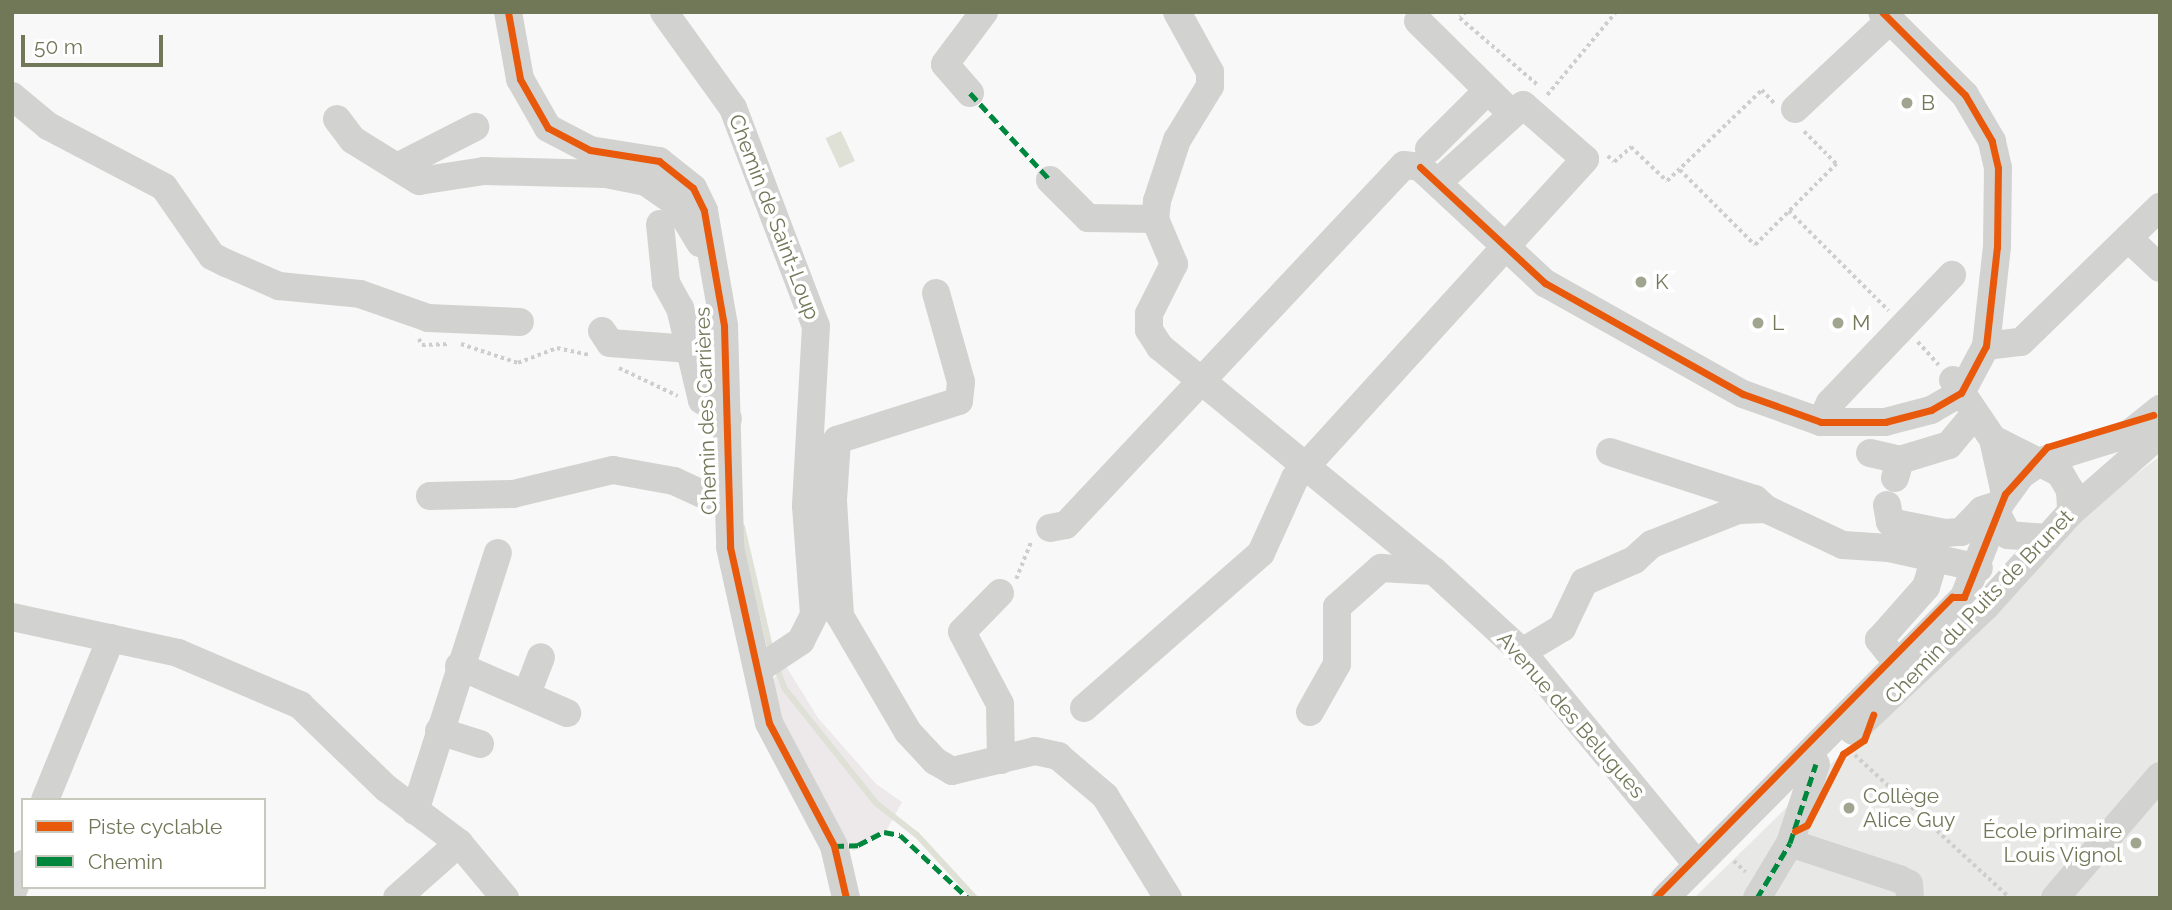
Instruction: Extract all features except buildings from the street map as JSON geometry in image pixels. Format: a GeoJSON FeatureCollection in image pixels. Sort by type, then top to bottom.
{"type":"FeatureCollection","features":[{"type":"Feature","properties":{"kind":"street","name":"Chemin des Carrières"},"geometry":{"type":"LineString","coordinates":[[508,12],[532,110],[566,140],[642,155],[676,170],[704,211],[724,326],[728,419],[726,505],[730,547],[771,662],[769,723],[834,846],[846,898]]}},
{"type":"Feature","properties":{"kind":"street","name":"Chemin de Saint-Loup"},"geometry":{"type":"LineString","coordinates":[[664,12],[733,108],[816,326],[806,506],[827,615]]}},
{"type":"Feature","properties":{"kind":"street"},"geometry":{"type":"LineString","coordinates":[[970,93],[945,64],[984,12]]}},
{"type":"Feature","properties":{"kind":"street"},"geometry":{"type":"LineString","coordinates":[[1050,180],[1088,218],[1155,219],[1172,151],[1210,86],[1210,72],[1177,12]]}},
{"type":"Feature","properties":{"kind":"street"},"geometry":{"type":"LineString","coordinates":[[1790,114],[1886,16],[1965,95],[1992,141],[2000,195],[1986,346],[1963,396],[1949,445],[1897,469],[1870,453]]}},
{"type":"Feature","properties":{"kind":"street"},"geometry":{"type":"LineString","coordinates":[[1418,21],[1509,111]]}},
{"type":"Feature","properties":{"kind":"street"},"geometry":{"type":"LineString","coordinates":[[1429,166],[1458,110],[1488,90]]}},
{"type":"Feature","properties":{"kind":"street"},"geometry":{"type":"LineString","coordinates":[[12,96],[48,126],[140,172],[208,259],[279,286],[326,287],[360,294],[428,318],[520,322]]}},
{"type":"Feature","properties":{"kind":"street"},"geometry":{"type":"LineString","coordinates":[[1041,527],[1066,525],[1395,171],[1429,166],[1509,111],[1530,108],[1585,159],[1503,246],[1287,488],[1262,552],[1084,708]]}},
{"type":"Feature","properties":{"kind":"street"},"geometry":{"type":"LineString","coordinates":[[337,119],[353,140],[397,167],[432,183],[484,171],[625,176],[676,202],[712,255]]}},
{"type":"Feature","properties":{"kind":"street"},"geometry":{"type":"LineString","coordinates":[[397,167],[475,127]]}},
{"type":"Feature","properties":{"kind":"street"},"geometry":{"type":"LineString","coordinates":[[1429,166],[1503,246],[1545,282],[1743,394],[1821,422],[1885,422],[1931,410],[1963,396]]}},
{"type":"Feature","properties":{"kind":"street"},"geometry":{"type":"LineString","coordinates":[[1986,346],[2021,342],[2160,207]]}},
{"type":"Feature","properties":{"kind":"street","name":"Avenue des Belugues"},"geometry":{"type":"LineString","coordinates":[[1155,219],[1174,264],[1170,284],[1149,314],[1149,330],[1201,381],[1434,571],[1522,652],[1697,864]]}},
{"type":"Feature","properties":{"kind":"street"},"geometry":{"type":"LineString","coordinates":[[660,224],[666,283],[680,308],[702,400],[728,419]]}},
{"type":"Feature","properties":{"kind":"street"},"geometry":{"type":"LineString","coordinates":[[2128,238],[2160,268]]}},
{"type":"Feature","properties":{"kind":"street"},"geometry":{"type":"LineString","coordinates":[[1821,422],[1830,403],[1952,275]]}},
{"type":"Feature","properties":{"kind":"street"},"geometry":{"type":"LineString","coordinates":[[936,293],[961,383],[959,401],[837,440],[827,615],[908,732],[935,761],[952,771],[1035,751],[1078,769],[1123,821],[1168,898]]}},
{"type":"Feature","properties":{"kind":"street"},"geometry":{"type":"LineString","coordinates":[[599,344],[690,349]]}},
{"type":"Feature","properties":{"kind":"street"},"geometry":{"type":"LineString","coordinates":[[1963,396],[1993,439],[2001,504],[2008,535],[2048,538]]}},
{"type":"Feature","properties":{"kind":"street","name":"Chemin du Puits de Brunet"},"geometry":{"type":"LineString","coordinates":[[1665,898],[1964,597],[1979,568],[2001,504],[2041,461],[2129,434],[2160,410]]}},
{"type":"Feature","properties":{"kind":"street","name":"Chemin du Puits de Brunet"},"geometry":{"type":"LineString","coordinates":[[1680,898],[1816,764],[1894,698],[2071,512],[2160,434]]}},
{"type":"Feature","properties":{"kind":"street"},"geometry":{"type":"LineString","coordinates":[[1993,439],[2041,461],[2066,480],[2071,512]]}},
{"type":"Feature","properties":{"kind":"street"},"geometry":{"type":"LineString","coordinates":[[1609,452],[1755,499],[1766,509],[1843,545],[1935,557],[1979,568]]}},
{"type":"Feature","properties":{"kind":"street"},"geometry":{"type":"LineString","coordinates":[[430,496],[513,494],[613,470],[674,481],[726,505]]}},
{"type":"Feature","properties":{"kind":"street"},"geometry":{"type":"LineString","coordinates":[[1887,505],[1890,522],[1945,533],[1961,532],[1982,510],[2001,504]]}},
{"type":"Feature","properties":{"kind":"street"},"geometry":{"type":"LineString","coordinates":[[1522,652],[1562,628],[1584,582],[1699,525],[1738,510],[1766,509]]}},
{"type":"Feature","properties":{"kind":"street"},"geometry":{"type":"LineString","coordinates":[[415,811],[459,666],[498,553]]}},
{"type":"Feature","properties":{"kind":"street"},"geometry":{"type":"LineString","coordinates":[[1898,664],[1879,640],[1926,587],[1935,557]]}},
{"type":"Feature","properties":{"kind":"street"},"geometry":{"type":"LineString","coordinates":[[1310,712],[1337,664],[1337,607],[1381,568],[1434,571]]}},
{"type":"Feature","properties":{"kind":"street"},"geometry":{"type":"LineString","coordinates":[[1000,593],[962,632],[1000,704],[1001,760]]}},
{"type":"Feature","properties":{"kind":"street"},"geometry":{"type":"LineString","coordinates":[[771,662],[801,641],[827,615]]}},
{"type":"Feature","properties":{"kind":"street"},"geometry":{"type":"LineString","coordinates":[[12,617],[111,638],[207,663],[300,705],[415,811],[459,844],[505,898]]}},
{"type":"Feature","properties":{"kind":"street"},"geometry":{"type":"LineString","coordinates":[[46,798],[111,638]]}},
{"type":"Feature","properties":{"kind":"street"},"geometry":{"type":"LineString","coordinates":[[528,691],[541,657]]}},
{"type":"Feature","properties":{"kind":"street"},"geometry":{"type":"LineString","coordinates":[[459,666],[528,691],[567,713]]}},
{"type":"Feature","properties":{"kind":"street"},"geometry":{"type":"LineString","coordinates":[[439,732],[481,744]]}},
{"type":"Feature","properties":{"kind":"street"},"geometry":{"type":"LineString","coordinates":[[1757,898],[1790,843],[1816,764]]}},
{"type":"Feature","properties":{"kind":"street"},"geometry":{"type":"LineString","coordinates":[[2055,898],[2115,817],[2160,776]]}},
{"type":"Feature","properties":{"kind":"street"},"geometry":{"type":"LineString","coordinates":[[1790,843],[1899,879],[1909,884],[1910,898]]}},
{"type":"Feature","properties":{"kind":"street"},"geometry":{"type":"LineString","coordinates":[[397,898],[459,844]]}},
{"type":"Feature","properties":{"kind":"street"},"geometry":{"type":"LineString","coordinates":[[12,894],[21,869]]}},
{"type":"Feature","properties":{"kind":"path"},"geometry":{"type":"LineString","coordinates":[[1466,12],[1460,18],[1557,105]]}},
{"type":"Feature","properties":{"kind":"path"},"geometry":{"type":"LineString","coordinates":[[1547,95],[1616,12]]}},
{"type":"Feature","properties":{"kind":"path"},"geometry":{"type":"LineString","coordinates":[[1605,152],[1614,162],[1631,147],[1667,181],[1762,90],[1790,114],[1836,164],[1755,245],[1680,170]]}},
{"type":"Feature","properties":{"kind":"path"},"geometry":{"type":"LineString","coordinates":[[1789,211],[1903,326],[1963,396]]}},
{"type":"Feature","properties":{"kind":"path"},"geometry":{"type":"LineString","coordinates":[[416,334],[422,345],[460,344],[518,363],[557,348],[599,344]]}},
{"type":"Feature","properties":{"kind":"path"},"geometry":{"type":"LineString","coordinates":[[607,362],[684,398]]}},
{"type":"Feature","properties":{"kind":"path"},"geometry":{"type":"LineString","coordinates":[[1000,593],[1022,574],[1041,527]]}},
{"type":"Feature","properties":{"kind":"path"},"geometry":{"type":"LineString","coordinates":[[1842,740],[2010,898]]}},
{"type":"Feature","properties":{"kind":"path"},"geometry":{"type":"LineString","coordinates":[[1737,863],[1743,869]]}},
{"type":"Feature","properties":{"kind":"shaded area"},"geometry":{"type":"Polygon","coordinates":[[[841,131],[855,161],[840,168],[826,138],[841,131]]]}},
{"type":"Feature","properties":{"kind":"shaded area"},"geometry":{"type":"Polygon","coordinates":[[[2160,456],[2160,898],[1694,898],[2098,503],[2160,456]]]}},
{"type":"Feature","properties":{"kind":"shaded area"},"geometry":{"type":"Polygon","coordinates":[[[784,663],[818,718],[876,784],[902,802],[885,833],[853,851],[773,708],[773,680],[784,663]]]}},
{"type":"Feature","properties":{"kind":"waterway"},"geometry":{"type":"LineString","coordinates":[[742,527],[771,652]]}},
{"type":"Feature","properties":{"kind":"waterway"},"geometry":{"type":"LineString","coordinates":[[776,666],[785,689],[876,803],[917,835],[975,898]]}},
{"type":"Feature","properties":{"kind":"marked path"},"geometry":{"type":"LineString","coordinates":[[970,93],[1050,180]]}},
{"type":"Feature","properties":{"kind":"marked path"},"geometry":{"type":"LineString","coordinates":[[1757,898],[1790,843],[1816,764]]}},
{"type":"Feature","properties":{"kind":"marked path"},"geometry":{"type":"LineString","coordinates":[[834,846],[858,845],[884,832],[900,835],[968,898]]}},
{"type":"Feature","properties":{"kind":"cycle path"},"geometry":{"type":"LineString","coordinates":[[508,12],[520,79],[548,128],[590,150],[659,161],[693,188],[704,211],[724,326],[730,547],[769,723],[834,846],[846,898]]}},
{"type":"Feature","properties":{"kind":"cycle path"},"geometry":{"type":"LineString","coordinates":[[1420,167],[1545,283],[1743,394],[1821,422],[1885,422],[1931,410],[1961,393],[1986,346],[1997,247],[1998,168],[1992,141],[1965,95],[1882,12]]}},
{"type":"Feature","properties":{"kind":"cycle path"},"geometry":{"type":"LineString","coordinates":[[1655,898],[1952,597],[1964,597],[2005,494],[2047,447],[2153,415]]}},
{"type":"Feature","properties":{"kind":"cycle path"},"geometry":{"type":"LineString","coordinates":[[1795,831],[1807,825],[1843,754],[1864,740],[1873,715]]}},
{"type":"Feature","properties":{"kind":"place","name":"B"},"geometry":{"type":"Point","coordinates":[1907,103]}},
{"type":"Feature","properties":{"kind":"place","name":"K"},"geometry":{"type":"Point","coordinates":[1641,282]}},
{"type":"Feature","properties":{"kind":"place","name":"L"},"geometry":{"type":"Point","coordinates":[1758,323]}},
{"type":"Feature","properties":{"kind":"place","name":"M"},"geometry":{"type":"Point","coordinates":[1838,323]}},
{"type":"Feature","properties":{"kind":"place","name":"Collège Alice Guy"},"geometry":{"type":"Point","coordinates":[1849,808]}},
{"type":"Feature","properties":{"kind":"place","name":"École primaire Louis Vignol"},"geometry":{"type":"Point","coordinates":[2136,843]}}]}
